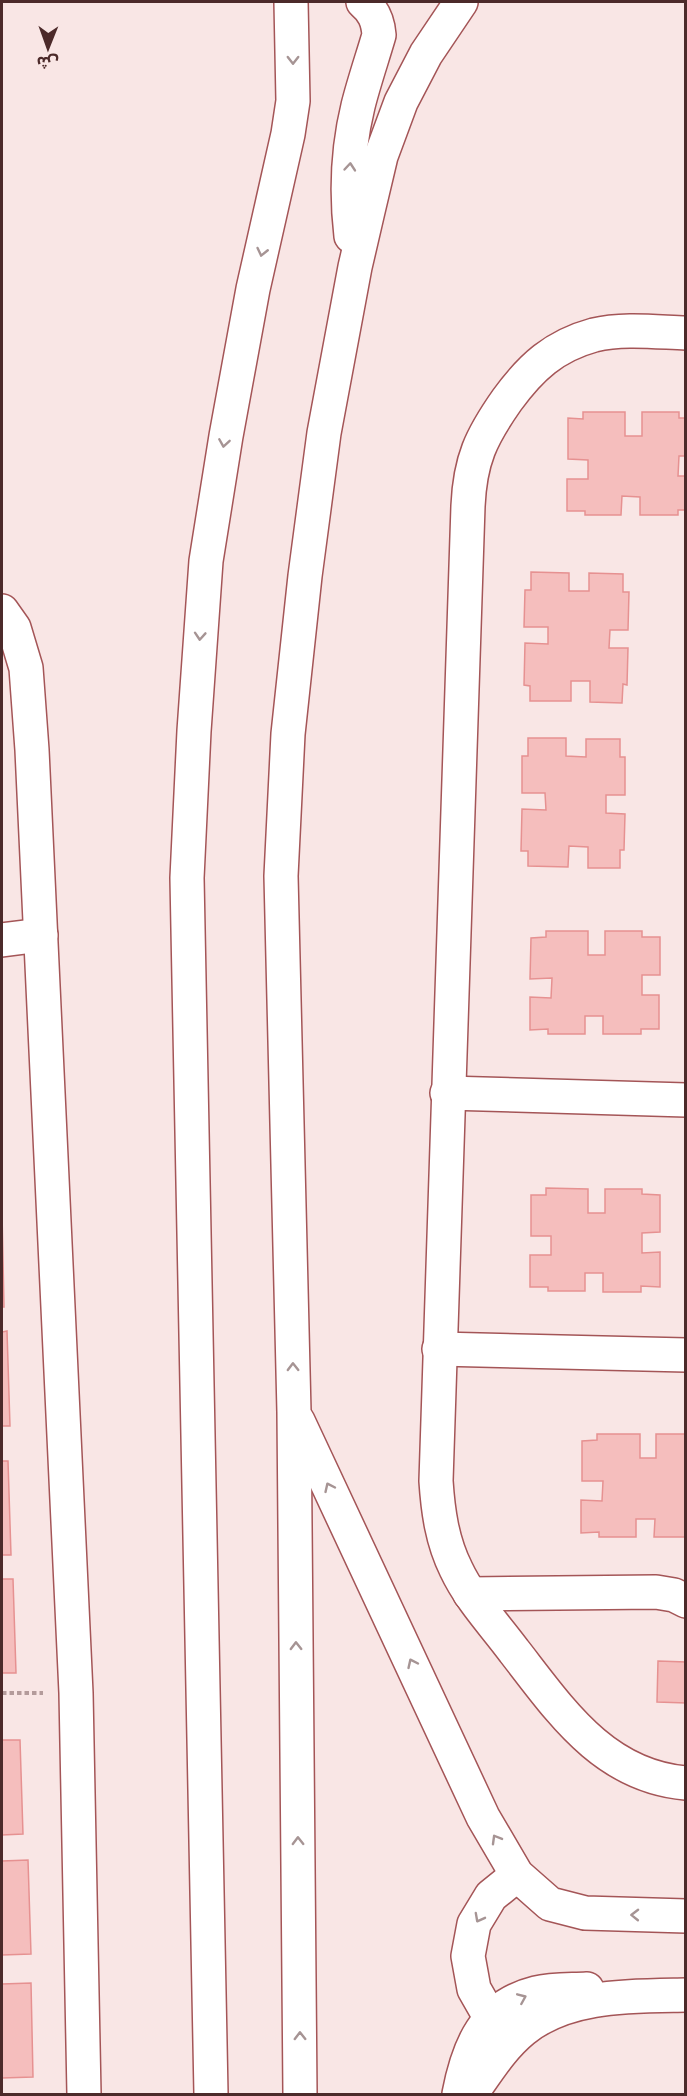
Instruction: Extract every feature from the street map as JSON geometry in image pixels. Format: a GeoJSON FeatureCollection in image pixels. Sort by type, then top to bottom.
{"type":"FeatureCollection","features":[{"type":"Feature","properties":{"kind":"street"},"geometry":{"type":"LineString","coordinates":[[355,267],[350,226],[349,184],[352,146],[358,108],[379,35],[374,12],[363,2]]}},
{"type":"Feature","properties":{"kind":"street"},"geometry":{"type":"LineString","coordinates":[[300,2094],[294,1412],[281,876],[288,734],[305,576],[324,433],[355,267],[381,156],[401,102],[426,54],[460,2]]}},
{"type":"Feature","properties":{"kind":"street"},"geometry":{"type":"LineString","coordinates":[[211,2094],[188,866],[194,731],[206,561],[225,436],[253,289],[288,134],[293,101],[297,9]]}},
{"type":"Feature","properties":{"kind":"street"},"geometry":{"type":"LineString","coordinates":[[686,333],[623,332],[595,335],[568,344],[544,358],[524,377],[487,429],[472,466],[468,496],[436,1480],[438,1511],[444,1540],[455,1568],[470,1594],[566,1718],[589,1741],[615,1760],[645,1773],[686,1783]]}},
{"type":"Feature","properties":{"kind":"street"},"geometry":{"type":"LineString","coordinates":[[2,611],[14,628],[26,668],[32,750],[76,1693],[84,2094]]}},
{"type":"Feature","properties":{"kind":"street"},"geometry":{"type":"LineString","coordinates":[[2,940],[41,935]]}},
{"type":"Feature","properties":{"kind":"street"},"geometry":{"type":"LineString","coordinates":[[447,1093],[686,1100]]}},
{"type":"Feature","properties":{"kind":"street"},"geometry":{"type":"LineString","coordinates":[[439,1349],[686,1355]]}},
{"type":"Feature","properties":{"kind":"street"},"geometry":{"type":"LineString","coordinates":[[294,1412],[483,1817],[517,1875],[550,1904],[585,1914],[686,1916]]}},
{"type":"Feature","properties":{"kind":"street"},"geometry":{"type":"LineString","coordinates":[[470,1594],[656,1592],[674,1594],[686,1601]]}},
{"type":"Feature","properties":{"kind":"street"},"geometry":{"type":"LineString","coordinates":[[490,2017],[474,1989],[468,1956],[474,1924],[491,1896],[517,1875]]}},
{"type":"Feature","properties":{"kind":"street"},"geometry":{"type":"LineString","coordinates":[[459,2094],[463,2073],[474,2042],[490,2017],[505,2006],[534,1993],[558,1989],[603,1990],[627,1997]]}},
{"type":"Feature","properties":{"kind":"street"},"geometry":{"type":"LineString","coordinates":[[471,2094],[500,2053],[539,2018],[559,2009],[596,2000],[686,1995]]}},
{"type":"Feature","properties":{"kind":"path"},"geometry":{"type":"LineString","coordinates":[[2,1693],[76,1693]]}},
{"type":"Feature","properties":{"kind":"building"},"geometry":{"type":"Polygon","coordinates":[[[583,412],[625,412],[625,436],[642,436],[642,412],[679,412],[679,418],[686,418],[686,456],[679,456],[678,476],[686,476],[686,510],[678,510],[678,515],[640,515],[640,497],[622,496],[621,515],[585,515],[585,511],[567,511],[567,479],[588,479],[588,460],[568,459],[568,418],[583,419],[583,412]]]}},
{"type":"Feature","properties":{"kind":"building"},"geometry":{"type":"Polygon","coordinates":[[[531,572],[569,573],[569,591],[589,591],[589,573],[623,574],[623,592],[629,592],[628,630],[610,630],[609,648],[628,648],[627,685],[623,684],[622,703],[590,702],[590,681],[571,681],[571,701],[530,701],[530,686],[524,685],[525,643],[548,644],[548,627],[524,627],[525,590],[531,590],[531,572]]]}},
{"type":"Feature","properties":{"kind":"building"},"geometry":{"type":"Polygon","coordinates":[[[528,738],[566,738],[566,756],[586,757],[586,739],[620,739],[620,757],[625,757],[625,795],[606,795],[606,813],[625,814],[624,850],[620,850],[620,868],[588,868],[588,847],[569,846],[568,867],[528,866],[528,851],[521,851],[522,809],[546,810],[545,793],[522,793],[522,756],[528,756],[528,738]]]}},
{"type":"Feature","properties":{"kind":"building"},"geometry":{"type":"Polygon","coordinates":[[[546,931],[588,931],[588,955],[605,955],[605,931],[642,931],[642,937],[660,937],[660,975],[642,975],[642,995],[659,995],[659,1029],[641,1029],[641,1034],[603,1034],[603,1016],[585,1016],[585,1034],[548,1034],[548,1029],[530,1030],[530,997],[551,998],[552,978],[530,979],[531,938],[546,937],[546,931]]]}},
{"type":"Feature","properties":{"kind":"building"},"geometry":{"type":"Polygon","coordinates":[[[546,1188],[588,1189],[588,1213],[605,1213],[605,1189],[642,1189],[642,1194],[660,1195],[660,1232],[642,1233],[642,1253],[660,1252],[660,1287],[641,1286],[641,1292],[603,1292],[603,1273],[585,1273],[585,1291],[548,1291],[548,1287],[530,1287],[530,1255],[551,1255],[551,1236],[531,1236],[531,1195],[546,1195],[546,1188]]]}},
{"type":"Feature","properties":{"kind":"building"},"geometry":{"type":"Polygon","coordinates":[[[2,1213],[4,1307],[2,1307],[2,1213]]]}},
{"type":"Feature","properties":{"kind":"building"},"geometry":{"type":"Polygon","coordinates":[[[7,1331],[10,1426],[2,1426],[2,1332],[7,1331]]]}},
{"type":"Feature","properties":{"kind":"building"},"geometry":{"type":"Polygon","coordinates":[[[597,1434],[640,1434],[640,1458],[656,1458],[656,1434],[686,1434],[686,1537],[654,1537],[655,1519],[636,1519],[636,1537],[599,1537],[599,1532],[581,1533],[581,1500],[602,1501],[603,1481],[582,1481],[582,1441],[597,1440],[597,1434]]]}},
{"type":"Feature","properties":{"kind":"building"},"geometry":{"type":"Polygon","coordinates":[[[2,1461],[8,1461],[11,1555],[2,1555],[2,1461]]]}},
{"type":"Feature","properties":{"kind":"building"},"geometry":{"type":"Polygon","coordinates":[[[2,1579],[13,1579],[16,1673],[2,1673],[2,1579]]]}},
{"type":"Feature","properties":{"kind":"building"},"geometry":{"type":"Polygon","coordinates":[[[658,1661],[686,1662],[686,1703],[657,1702],[658,1661]]]}},
{"type":"Feature","properties":{"kind":"building"},"geometry":{"type":"Polygon","coordinates":[[[2,1740],[20,1740],[23,1834],[2,1835],[2,1740]]]}},
{"type":"Feature","properties":{"kind":"building"},"geometry":{"type":"Polygon","coordinates":[[[28,1860],[31,1954],[2,1955],[2,1861],[28,1860]]]}},
{"type":"Feature","properties":{"kind":"building"},"geometry":{"type":"Polygon","coordinates":[[[31,1983],[33,2077],[2,2078],[2,1984],[31,1983]]]}}]}
